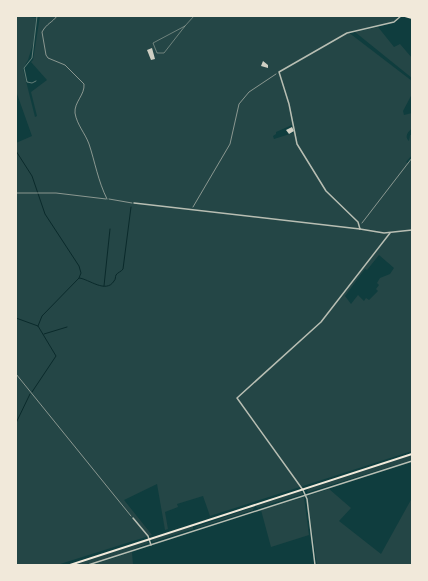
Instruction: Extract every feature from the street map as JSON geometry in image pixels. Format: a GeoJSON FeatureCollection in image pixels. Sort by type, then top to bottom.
{"type":"FeatureCollection","features":[{"type":"Feature","properties":{"kind":"main road"},"geometry":{"type":"LineString","coordinates":[[405,16],[412,18]]}},
{"type":"Feature","properties":{"kind":"main road"},"geometry":{"type":"LineString","coordinates":[[70,565],[412,454]]}},
{"type":"Feature","properties":{"kind":"street"},"geometry":{"type":"LineString","coordinates":[[360,229],[360,225],[356,219],[326,191],[297,144],[289,104],[279,72],[347,33],[394,22],[401,16]]}},
{"type":"Feature","properties":{"kind":"street"},"geometry":{"type":"LineString","coordinates":[[134,203],[367,231],[390,233],[412,230]]}},
{"type":"Feature","properties":{"kind":"street"},"geometry":{"type":"LineString","coordinates":[[316,565],[306,494],[237,397],[321,322],[390,233]]}},
{"type":"Feature","properties":{"kind":"street"},"geometry":{"type":"LineString","coordinates":[[88,565],[412,461]]}},
{"type":"Feature","properties":{"kind":"street"},"geometry":{"type":"LineString","coordinates":[[254,505],[256,510]]}},
{"type":"Feature","properties":{"kind":"street"},"geometry":{"type":"LineString","coordinates":[[133,518],[149,539],[151,545]]}},
{"type":"Feature","properties":{"kind":"street"},"geometry":{"type":"LineString","coordinates":[[194,524],[195,530]]}},
{"type":"Feature","properties":{"kind":"lane"},"geometry":{"type":"LineString","coordinates":[[36,81],[32,84],[27,82],[24,68],[32,58],[37,16]]}},
{"type":"Feature","properties":{"kind":"lane"},"geometry":{"type":"LineString","coordinates":[[185,26],[152,43],[157,53],[164,53],[194,16]]}},
{"type":"Feature","properties":{"kind":"path"},"geometry":{"type":"LineString","coordinates":[[57,16],[55,20],[47,24],[42,32],[46,55],[48,58],[65,65],[84,84],[84,88],[76,104],[75,112],[78,124],[89,144],[97,174],[107,199]]}},
{"type":"Feature","properties":{"kind":"path"},"geometry":{"type":"LineString","coordinates":[[191,211],[230,144],[239,104],[250,92],[279,72]]}},
{"type":"Feature","properties":{"kind":"path"},"geometry":{"type":"LineString","coordinates":[[360,225],[412,158]]}},
{"type":"Feature","properties":{"kind":"path"},"geometry":{"type":"LineString","coordinates":[[16,193],[56,193],[134,203]]}},
{"type":"Feature","properties":{"kind":"path"},"geometry":{"type":"LineString","coordinates":[[16,374],[133,518]]}},
{"type":"Feature","properties":{"kind":"shaded area"},"geometry":{"type":"Polygon","coordinates":[[[22,16],[36,18],[33,44],[28,60],[23,69],[35,117],[37,116],[31,92],[47,80],[31,62],[33,60],[40,16],[391,16],[398,18],[395,21],[348,32],[412,81],[412,94],[403,111],[404,115],[412,113],[412,129],[409,131],[407,138],[409,141],[410,135],[412,135],[412,155],[406,162],[408,163],[412,158],[412,451],[210,516],[203,496],[177,504],[178,507],[165,512],[168,529],[165,530],[157,484],[124,500],[152,535],[57,565],[16,565],[16,143],[32,136],[16,91],[16,17],[22,16]],[[292,125],[276,132],[273,136],[274,139],[293,133],[292,125]],[[379,255],[367,270],[365,269],[345,296],[351,304],[358,295],[364,301],[366,298],[369,300],[378,291],[376,289],[379,285],[377,283],[380,278],[390,274],[394,268],[379,255]]]}},
{"type":"Feature","properties":{"kind":"shaded area"},"geometry":{"type":"Polygon","coordinates":[[[378,27],[394,47],[400,44],[412,58],[412,78],[355,32],[378,27]]]}},
{"type":"Feature","properties":{"kind":"shaded area"},"geometry":{"type":"Polygon","coordinates":[[[412,455],[412,460],[308,492],[307,491],[308,489],[412,455]]]}},
{"type":"Feature","properties":{"kind":"shaded area"},"geometry":{"type":"Polygon","coordinates":[[[329,489],[351,508],[339,521],[381,554],[412,498],[412,565],[317,565],[307,496],[329,489]]]}},
{"type":"Feature","properties":{"kind":"shaded area"},"geometry":{"type":"Polygon","coordinates":[[[301,491],[303,494],[257,508],[256,506],[301,491]]]}},
{"type":"Feature","properties":{"kind":"shaded area"},"geometry":{"type":"Polygon","coordinates":[[[304,497],[309,535],[271,547],[261,510],[304,497]]]}},
{"type":"Feature","properties":{"kind":"shaded area"},"geometry":{"type":"Polygon","coordinates":[[[254,507],[253,510],[197,528],[196,527],[254,507]]]}},
{"type":"Feature","properties":{"kind":"shaded area"},"geometry":{"type":"Polygon","coordinates":[[[193,526],[193,529],[152,542],[153,539],[193,526]]]}},
{"type":"Feature","properties":{"kind":"shaded area"},"geometry":{"type":"Polygon","coordinates":[[[147,541],[149,543],[103,560],[93,563],[74,565],[147,541]]]}},
{"type":"Feature","properties":{"kind":"shaded area"},"geometry":{"type":"Polygon","coordinates":[[[132,552],[133,565],[92,565],[132,552]]]}},
{"type":"Feature","properties":{"kind":"building"},"geometry":{"type":"Polygon","coordinates":[[[152,48],[155,59],[151,60],[147,50],[152,48]]]}},
{"type":"Feature","properties":{"kind":"building"},"geometry":{"type":"Polygon","coordinates":[[[263,61],[268,65],[268,68],[261,66],[263,61]]]}},
{"type":"Feature","properties":{"kind":"building"},"geometry":{"type":"Polygon","coordinates":[[[292,127],[294,131],[289,134],[286,130],[292,127]]]}},
{"type":"Feature","properties":{"kind":"waterway"},"geometry":{"type":"LineString","coordinates":[[16,151],[32,176],[45,214],[79,266],[81,273],[79,278]]}},
{"type":"Feature","properties":{"kind":"waterway"},"geometry":{"type":"LineString","coordinates":[[38,326],[42,316],[79,278],[102,286],[111,285],[115,280],[116,275],[123,269],[131,207]]}},
{"type":"Feature","properties":{"kind":"waterway"},"geometry":{"type":"LineString","coordinates":[[104,286],[110,229]]}},
{"type":"Feature","properties":{"kind":"waterway"},"geometry":{"type":"LineString","coordinates":[[16,318],[38,326],[56,356],[32,392]]}},
{"type":"Feature","properties":{"kind":"waterway"},"geometry":{"type":"LineString","coordinates":[[44,334],[67,327]]}},
{"type":"Feature","properties":{"kind":"waterway"},"geometry":{"type":"LineString","coordinates":[[16,423],[30,394]]}}]}
